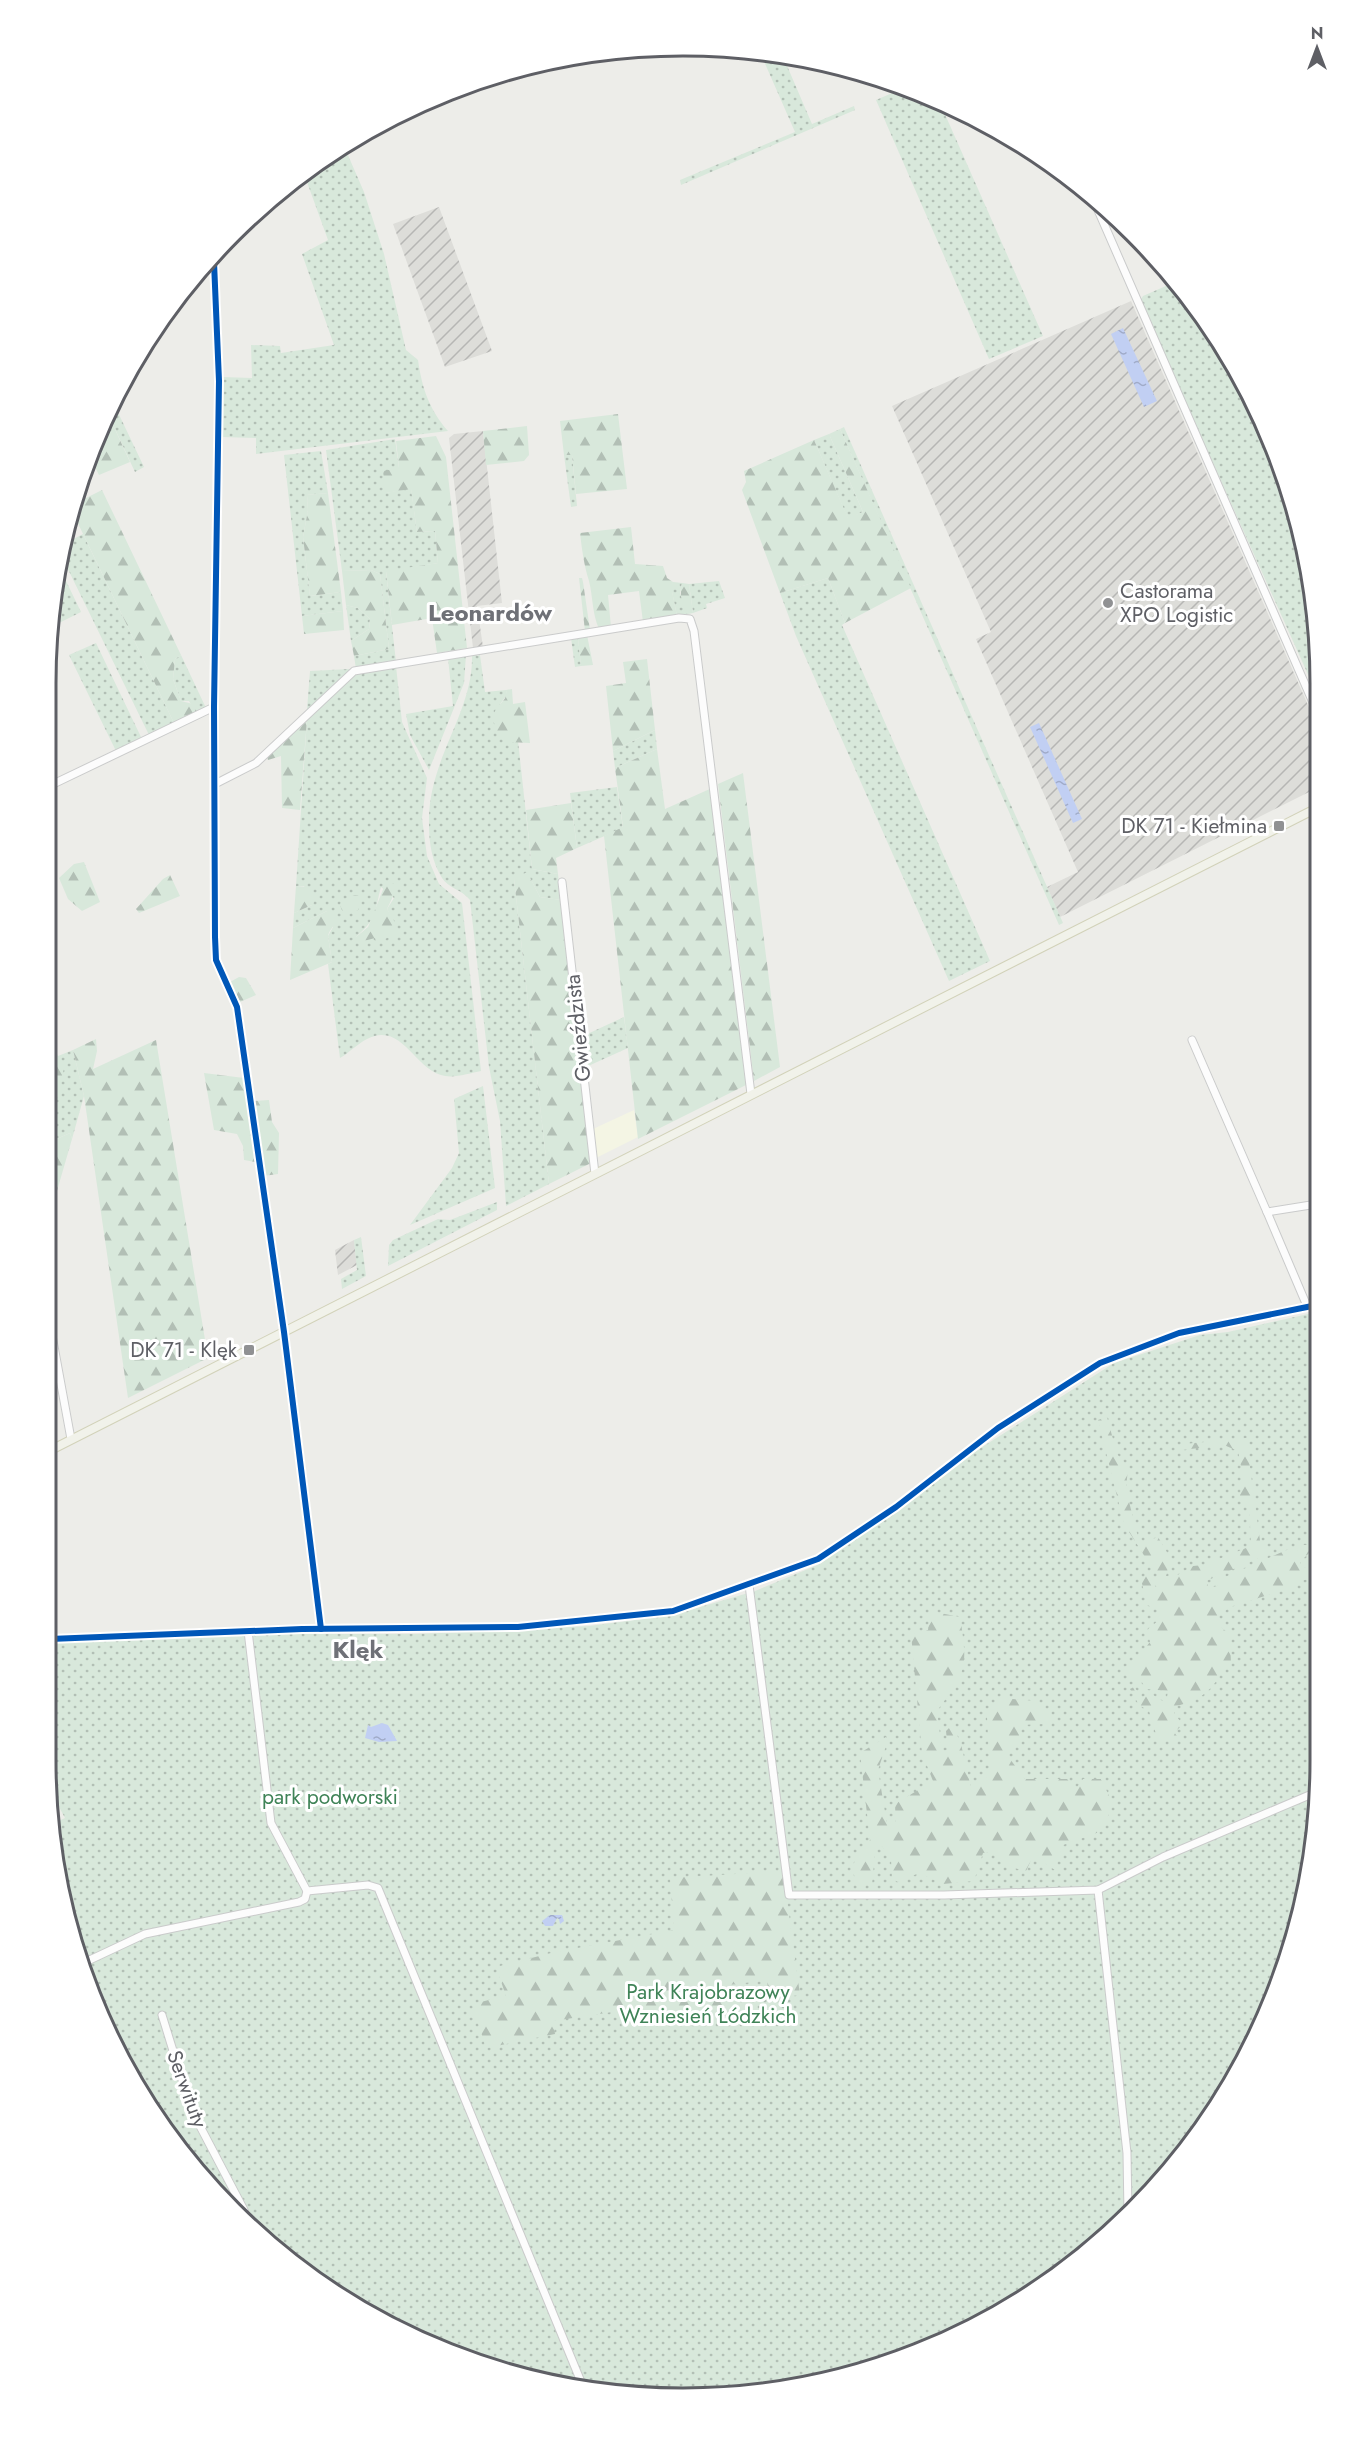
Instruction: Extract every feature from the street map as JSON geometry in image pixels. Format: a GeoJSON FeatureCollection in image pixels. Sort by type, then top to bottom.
{"type":"FeatureCollection","features":[{"type":"Feature","properties":{"kind":"main road"},"geometry":{"type":"LineString","coordinates":[[56,1446],[1310,811]]}},
{"type":"Feature","properties":{"kind":"street"},"geometry":{"type":"LineString","coordinates":[[1100,215],[1310,695]]}},
{"type":"Feature","properties":{"kind":"street"},"geometry":{"type":"LineString","coordinates":[[214,266],[219,381],[214,707],[216,960],[237,1007],[284,1332],[321,1629]]}},
{"type":"Feature","properties":{"kind":"street"},"geometry":{"type":"LineString","coordinates":[[215,784],[256,763],[354,671],[679,618],[690,620],[694,631],[751,1094]]}},
{"type":"Feature","properties":{"kind":"street"},"geometry":{"type":"LineString","coordinates":[[56,782],[214,707]]}},
{"type":"Feature","properties":{"kind":"street","name":"Gwieździsta"},"geometry":{"type":"LineString","coordinates":[[562,882],[595,1174]]}},
{"type":"Feature","properties":{"kind":"street"},"geometry":{"type":"LineString","coordinates":[[56,1639],[321,1629],[497,1628],[673,1611],[749,1585],[827,1553],[921,1488],[999,1428],[1100,1363],[1185,1332],[1308,1306],[1192,1040]]}},
{"type":"Feature","properties":{"kind":"street"},"geometry":{"type":"LineString","coordinates":[[1267,1212],[1310,1205]]}},
{"type":"Feature","properties":{"kind":"street"},"geometry":{"type":"LineString","coordinates":[[56,1357],[71,1439]]}},
{"type":"Feature","properties":{"kind":"street"},"geometry":{"type":"LineString","coordinates":[[749,1585],[789,1895],[944,1895],[1098,1890],[1163,1857],[1308,1796]]}},
{"type":"Feature","properties":{"kind":"street"},"geometry":{"type":"LineString","coordinates":[[89,1961],[146,1934],[305,1899],[307,1892],[271,1823],[248,1631]]}},
{"type":"Feature","properties":{"kind":"street"},"geometry":{"type":"LineString","coordinates":[[307,1892],[368,1885],[378,1888],[580,2378]]}},
{"type":"Feature","properties":{"kind":"street"},"geometry":{"type":"LineString","coordinates":[[1098,1890],[1125,2133],[1128,2202]]}},
{"type":"Feature","properties":{"kind":"street","name":"Serwituty"},"geometry":{"type":"LineString","coordinates":[[162,2015],[191,2109],[243,2207]]}},
{"type":"Feature","properties":{"kind":"shaded area"},"geometry":{"type":"Polygon","coordinates":[[[439,207],[492,351],[445,367],[393,224],[439,207]]]}},
{"type":"Feature","properties":{"kind":"shaded area"},"geometry":{"type":"Polygon","coordinates":[[[1131,301],[1310,710],[1310,792],[1060,917],[1047,887],[1078,872],[976,639],[991,632],[892,406],[1131,301]]]}},
{"type":"Feature","properties":{"kind":"shaded area"},"geometry":{"type":"Polygon","coordinates":[[[483,431],[502,603],[477,606],[483,647],[473,648],[449,438],[454,434],[483,431]]]}},
{"type":"Feature","properties":{"kind":"shaded area"},"geometry":{"type":"Polygon","coordinates":[[[634,1110],[638,1137],[596,1158],[593,1129],[634,1110]]]}},
{"type":"Feature","properties":{"kind":"shaded area"},"geometry":{"type":"Polygon","coordinates":[[[354,1240],[357,1265],[338,1275],[335,1250],[354,1240]]]}},
{"type":"Feature","properties":{"kind":"green space"},"geometry":{"type":"Polygon","coordinates":[[[764,61],[787,65],[812,124],[854,106],[855,110],[681,185],[680,180],[795,132],[764,61]]]}},
{"type":"Feature","properties":{"kind":"green space"},"geometry":{"type":"Polygon","coordinates":[[[893,92],[944,113],[1043,336],[989,359],[876,100],[893,92]]]}},
{"type":"Feature","properties":{"kind":"green space"},"geometry":{"type":"Polygon","coordinates":[[[347,153],[364,192],[384,254],[406,350],[418,360],[427,398],[448,431],[256,454],[256,438],[221,437],[222,377],[252,378],[251,345],[280,346],[281,353],[334,345],[302,254],[328,240],[307,181],[347,153]]]}},
{"type":"Feature","properties":{"kind":"green space"},"geometry":{"type":"Polygon","coordinates":[[[1167,285],[1180,301],[1204,334],[1225,369],[1262,443],[1288,520],[1297,560],[1304,601],[1310,679],[1140,301],[1143,296],[1167,285]]]}},
{"type":"Feature","properties":{"kind":"green space"},"geometry":{"type":"Polygon","coordinates":[[[117,411],[144,467],[135,472],[112,423],[117,411]]]}},
{"type":"Feature","properties":{"kind":"green space"},"geometry":{"type":"Polygon","coordinates":[[[618,414],[627,489],[576,494],[572,455],[564,455],[560,421],[618,414]]]}},
{"type":"Feature","properties":{"kind":"green space"},"geometry":{"type":"Polygon","coordinates":[[[112,423],[130,462],[99,475],[95,466],[112,423]]]}},
{"type":"Feature","properties":{"kind":"green space"},"geometry":{"type":"Polygon","coordinates":[[[527,426],[529,455],[524,461],[486,465],[483,431],[527,426]]]}},
{"type":"Feature","properties":{"kind":"green space"},"geometry":{"type":"Polygon","coordinates":[[[844,427],[1063,923],[1059,925],[840,429],[844,427]]]}},
{"type":"Feature","properties":{"kind":"green space"},"geometry":{"type":"Polygon","coordinates":[[[840,429],[911,588],[845,623],[828,578],[780,593],[742,490],[746,482],[744,471],[814,440],[848,518],[863,512],[829,434],[840,429]]]}},
{"type":"Feature","properties":{"kind":"green space"},"geometry":{"type":"Polygon","coordinates":[[[829,434],[863,512],[848,519],[814,440],[829,434]]]}},
{"type":"Feature","properties":{"kind":"green space"},"geometry":{"type":"Polygon","coordinates":[[[436,436],[446,457],[467,648],[437,653],[432,618],[392,625],[386,571],[438,563],[435,531],[417,532],[411,489],[386,493],[383,471],[399,468],[396,441],[436,436]]]}},
{"type":"Feature","properties":{"kind":"green space"},"geometry":{"type":"Polygon","coordinates":[[[395,439],[399,468],[386,493],[411,488],[417,532],[435,531],[438,563],[386,572],[396,662],[356,669],[354,656],[389,649],[380,574],[371,570],[342,571],[326,450],[395,439]]]}},
{"type":"Feature","properties":{"kind":"green space"},"geometry":{"type":"Polygon","coordinates":[[[321,451],[328,493],[307,495],[308,510],[303,537],[310,596],[341,592],[343,611],[302,616],[284,455],[321,451]]]}},
{"type":"Feature","properties":{"kind":"green space"},"geometry":{"type":"Polygon","coordinates":[[[564,455],[572,455],[577,506],[571,507],[564,455]]]}},
{"type":"Feature","properties":{"kind":"green space"},"geometry":{"type":"Polygon","coordinates":[[[102,490],[181,655],[175,659],[173,679],[181,701],[193,704],[196,713],[174,723],[77,521],[83,499],[102,490]]]}},
{"type":"Feature","properties":{"kind":"green space"},"geometry":{"type":"Polygon","coordinates":[[[328,493],[341,592],[310,596],[303,537],[308,510],[307,495],[328,493]]]}},
{"type":"Feature","properties":{"kind":"green space"},"geometry":{"type":"Polygon","coordinates":[[[631,527],[635,564],[663,566],[667,578],[673,582],[672,591],[677,616],[643,622],[639,591],[608,595],[611,627],[599,629],[580,533],[631,527]]]}},
{"type":"Feature","properties":{"kind":"green space"},"geometry":{"type":"Polygon","coordinates":[[[83,534],[174,723],[149,735],[67,567],[73,539],[83,534]]]}},
{"type":"Feature","properties":{"kind":"green space"},"geometry":{"type":"Polygon","coordinates":[[[371,570],[380,574],[389,649],[354,656],[351,641],[369,629],[370,619],[358,608],[346,605],[342,571],[371,570]]]}},
{"type":"Feature","properties":{"kind":"green space"},"geometry":{"type":"Polygon","coordinates":[[[579,578],[582,578],[583,582],[590,630],[585,631],[579,578]]]}},
{"type":"Feature","properties":{"kind":"green space"},"geometry":{"type":"Polygon","coordinates":[[[828,578],[845,623],[842,625],[990,961],[949,981],[796,636],[780,593],[828,578]]]}},
{"type":"Feature","properties":{"kind":"green space"},"geometry":{"type":"Polygon","coordinates":[[[66,581],[81,612],[59,623],[61,601],[66,581]]]}},
{"type":"Feature","properties":{"kind":"green space"},"geometry":{"type":"Polygon","coordinates":[[[719,581],[725,598],[706,604],[707,608],[693,613],[689,584],[719,581]]]}},
{"type":"Feature","properties":{"kind":"green space"},"geometry":{"type":"Polygon","coordinates":[[[673,582],[682,583],[680,593],[688,614],[677,616],[671,587],[673,582]]]}},
{"type":"Feature","properties":{"kind":"green space"},"geometry":{"type":"Polygon","coordinates":[[[682,583],[689,584],[693,613],[688,614],[683,603],[682,583]]]}},
{"type":"Feature","properties":{"kind":"green space"},"geometry":{"type":"Polygon","coordinates":[[[346,605],[358,608],[370,619],[369,629],[351,641],[346,605]]]}},
{"type":"Feature","properties":{"kind":"green space"},"geometry":{"type":"Polygon","coordinates":[[[343,611],[344,630],[304,634],[302,616],[343,611]]]}},
{"type":"Feature","properties":{"kind":"green space"},"geometry":{"type":"Polygon","coordinates":[[[587,635],[593,665],[581,666],[578,637],[587,635]]]}},
{"type":"Feature","properties":{"kind":"green space"},"geometry":{"type":"Polygon","coordinates":[[[578,637],[581,666],[575,667],[571,638],[578,637]]]}},
{"type":"Feature","properties":{"kind":"green space"},"geometry":{"type":"Polygon","coordinates":[[[96,643],[141,737],[116,751],[69,655],[96,643]]]}},
{"type":"Feature","properties":{"kind":"green space"},"geometry":{"type":"Polygon","coordinates":[[[476,653],[477,656],[480,655],[485,692],[506,690],[507,695],[500,704],[518,741],[532,869],[558,874],[561,900],[540,897],[530,878],[514,879],[549,1184],[506,1206],[500,1121],[489,1067],[470,900],[442,878],[433,859],[429,832],[430,801],[435,779],[466,696],[471,676],[472,654],[476,653]]]}},
{"type":"Feature","properties":{"kind":"green space"},"geometry":{"type":"Polygon","coordinates":[[[181,655],[206,708],[196,713],[189,701],[181,701],[173,679],[175,659],[181,655]]]}},
{"type":"Feature","properties":{"kind":"green space"},"geometry":{"type":"Polygon","coordinates":[[[466,655],[464,683],[429,770],[410,735],[406,714],[453,706],[448,658],[466,655]]]}},
{"type":"Feature","properties":{"kind":"green space"},"geometry":{"type":"Polygon","coordinates":[[[647,659],[655,730],[613,751],[606,686],[626,683],[623,662],[647,659]]]}},
{"type":"Feature","properties":{"kind":"green space"},"geometry":{"type":"Polygon","coordinates":[[[396,666],[402,722],[427,778],[422,818],[427,856],[439,884],[462,903],[481,1071],[453,1076],[434,1072],[399,1041],[390,1036],[379,1035],[367,1039],[340,1058],[328,964],[332,962],[328,936],[333,927],[327,911],[293,928],[294,913],[312,905],[304,886],[296,886],[307,719],[354,674],[396,666]],[[381,887],[376,910],[371,920],[356,937],[376,938],[376,942],[393,921],[387,909],[394,898],[381,887]]]}},
{"type":"Feature","properties":{"kind":"green space"},"geometry":{"type":"Polygon","coordinates":[[[350,669],[307,710],[310,671],[350,669]]]}},
{"type":"Feature","properties":{"kind":"green space"},"geometry":{"type":"Polygon","coordinates":[[[512,689],[513,704],[525,702],[530,743],[507,742],[498,733],[494,724],[495,711],[504,699],[506,690],[512,689]]]}},
{"type":"Feature","properties":{"kind":"green space"},"geometry":{"type":"Polygon","coordinates":[[[307,719],[300,810],[282,808],[281,756],[268,760],[267,757],[307,719]]]}},
{"type":"Feature","properties":{"kind":"green space"},"geometry":{"type":"Polygon","coordinates":[[[655,730],[657,749],[615,768],[613,751],[655,730]]]}},
{"type":"Feature","properties":{"kind":"green space"},"geometry":{"type":"Polygon","coordinates":[[[657,749],[665,809],[712,788],[748,1084],[638,1139],[604,836],[623,827],[615,768],[657,749]]]}},
{"type":"Feature","properties":{"kind":"green space"},"geometry":{"type":"Polygon","coordinates":[[[743,773],[780,1067],[754,1081],[718,784],[743,773]]]}},
{"type":"Feature","properties":{"kind":"green space"},"geometry":{"type":"Polygon","coordinates":[[[617,787],[623,828],[577,848],[570,793],[617,787]]]}},
{"type":"Feature","properties":{"kind":"green space"},"geometry":{"type":"Polygon","coordinates":[[[571,803],[577,848],[556,858],[558,874],[532,869],[526,810],[571,803]]]}},
{"type":"Feature","properties":{"kind":"green space"},"geometry":{"type":"Polygon","coordinates":[[[84,862],[100,902],[82,911],[68,899],[59,878],[74,864],[84,862]]]}},
{"type":"Feature","properties":{"kind":"green space"},"geometry":{"type":"Polygon","coordinates":[[[527,872],[540,897],[561,900],[591,1163],[549,1184],[514,879],[527,872]]]}},
{"type":"Feature","properties":{"kind":"green space"},"geometry":{"type":"Polygon","coordinates":[[[170,875],[180,896],[139,913],[136,909],[163,879],[170,875]]]}},
{"type":"Feature","properties":{"kind":"green space"},"geometry":{"type":"Polygon","coordinates":[[[386,882],[395,884],[397,888],[387,909],[396,924],[396,934],[376,943],[375,938],[360,942],[356,937],[368,927],[386,882]]]}},
{"type":"Feature","properties":{"kind":"green space"},"geometry":{"type":"Polygon","coordinates":[[[296,886],[309,887],[316,898],[312,905],[294,913],[296,886]]]}},
{"type":"Feature","properties":{"kind":"green space"},"geometry":{"type":"Polygon","coordinates":[[[355,895],[363,897],[358,910],[347,915],[343,913],[340,905],[342,900],[355,895]]]}},
{"type":"Feature","properties":{"kind":"green space"},"geometry":{"type":"Polygon","coordinates":[[[327,911],[332,911],[336,918],[328,936],[332,962],[290,980],[293,928],[327,911]]]}},
{"type":"Feature","properties":{"kind":"green space"},"geometry":{"type":"Polygon","coordinates":[[[239,977],[246,978],[256,995],[240,1002],[230,982],[239,977]]]}},
{"type":"Feature","properties":{"kind":"green space"},"geometry":{"type":"Polygon","coordinates":[[[624,1017],[628,1048],[586,1067],[583,1036],[624,1017]]]}},
{"type":"Feature","properties":{"kind":"green space"},"geometry":{"type":"Polygon","coordinates":[[[96,1039],[97,1051],[93,1069],[156,1040],[208,1358],[128,1398],[84,1096],[73,1050],[96,1039]]]}},
{"type":"Feature","properties":{"kind":"green space"},"geometry":{"type":"Polygon","coordinates":[[[73,1050],[84,1096],[72,1139],[70,1133],[56,1139],[58,1057],[56,1058],[56,1052],[58,1056],[73,1050]]]}},
{"type":"Feature","properties":{"kind":"green space"},"geometry":{"type":"Polygon","coordinates":[[[58,1056],[64,1068],[56,1100],[56,1057],[58,1056]]]}},
{"type":"Feature","properties":{"kind":"green space"},"geometry":{"type":"Polygon","coordinates":[[[204,1073],[244,1078],[255,1162],[244,1160],[243,1146],[237,1134],[214,1130],[204,1073]]]}},
{"type":"Feature","properties":{"kind":"green space"},"geometry":{"type":"Polygon","coordinates":[[[483,1086],[495,1188],[410,1225],[452,1168],[459,1153],[454,1099],[483,1086]]]}},
{"type":"Feature","properties":{"kind":"green space"},"geometry":{"type":"Polygon","coordinates":[[[269,1100],[272,1122],[279,1133],[278,1174],[263,1176],[253,1101],[269,1100]]]}},
{"type":"Feature","properties":{"kind":"green space"},"geometry":{"type":"Polygon","coordinates":[[[70,1133],[72,1139],[56,1194],[56,1139],[70,1133]]]}},
{"type":"Feature","properties":{"kind":"green space"},"geometry":{"type":"Polygon","coordinates":[[[497,1202],[497,1210],[388,1266],[389,1245],[393,1240],[438,1219],[450,1220],[497,1202]]]}},
{"type":"Feature","properties":{"kind":"green space"},"geometry":{"type":"Polygon","coordinates":[[[361,1237],[366,1276],[342,1289],[341,1279],[357,1270],[354,1240],[361,1237]]]}},
{"type":"Feature","properties":{"kind":"green space","name":"Park Krajobrazowy Wzniesień Łódzkich"},"geometry":{"type":"Polygon","coordinates":[[[1310,1314],[1310,1760],[1304,1842],[1297,1883],[1288,1923],[1262,2000],[1245,2038],[1204,2109],[1154,2174],[1126,2204],[1064,2258],[1031,2282],[960,2323],[922,2340],[845,2366],[764,2382],[724,2386],[682,2388],[601,2382],[520,2366],[481,2354],[405,2323],[369,2303],[334,2282],[269,2232],[211,2174],[185,2142],[161,2109],[120,2038],[103,2000],[77,1923],[61,1842],[59,1821],[65,1818],[57,1802],[56,1641],[247,1634],[416,1634],[516,1630],[589,1626],[673,1615],[755,1591],[820,1564],[976,1451],[1114,1363],[1200,1335],[1228,1332],[1310,1314]]]}},
{"type":"Feature","properties":{"kind":"green space"},"geometry":{"type":"Polygon","coordinates":[[[1107,1417],[1117,1454],[1128,1467],[1126,1490],[1138,1537],[1144,1542],[1158,1537],[1171,1559],[1166,1576],[1174,1577],[1193,1566],[1204,1565],[1251,1546],[1249,1504],[1239,1500],[1243,1477],[1238,1451],[1224,1445],[1182,1450],[1184,1444],[1246,1438],[1261,1548],[1271,1549],[1268,1554],[1206,1581],[1209,1588],[1217,1586],[1218,1580],[1289,1549],[1292,1555],[1296,1554],[1299,1545],[1307,1545],[1309,1553],[1300,1562],[1302,1568],[1310,1566],[1310,1578],[1301,1581],[1297,1586],[1230,1607],[1218,1616],[1219,1625],[1230,1635],[1231,1666],[1224,1668],[1215,1683],[1204,1694],[1175,1706],[1174,1713],[1183,1725],[1174,1732],[1179,1739],[1175,1747],[1170,1747],[1170,1734],[1166,1733],[1159,1744],[1149,1711],[1139,1705],[1130,1689],[1134,1687],[1142,1697],[1153,1695],[1166,1703],[1168,1691],[1146,1689],[1140,1679],[1132,1679],[1121,1669],[1134,1662],[1150,1642],[1148,1629],[1159,1620],[1157,1609],[1147,1605],[1141,1579],[1147,1575],[1156,1587],[1161,1575],[1154,1571],[1124,1524],[1098,1420],[1107,1417]]]}},
{"type":"Feature","properties":{"kind":"green space"},"geometry":{"type":"Polygon","coordinates":[[[930,1611],[960,1617],[964,1647],[963,1668],[960,1677],[937,1711],[942,1751],[948,1750],[946,1731],[951,1726],[960,1740],[971,1787],[990,1775],[987,1717],[1002,1698],[1036,1701],[1053,1717],[1044,1724],[1020,1725],[1019,1744],[1007,1755],[1025,1779],[1067,1779],[1076,1789],[1083,1779],[1101,1779],[1113,1804],[1102,1831],[1063,1845],[1055,1870],[1033,1856],[1026,1871],[1010,1867],[996,1851],[983,1853],[974,1881],[943,1884],[919,1873],[898,1882],[892,1879],[891,1859],[882,1846],[875,1852],[872,1885],[857,1883],[851,1867],[870,1840],[860,1753],[886,1737],[887,1743],[878,1770],[887,1824],[896,1826],[895,1804],[933,1781],[922,1753],[911,1634],[928,1630],[930,1611]]]}},
{"type":"Feature","properties":{"kind":"green space"},"geometry":{"type":"Polygon","coordinates":[[[783,1871],[800,1995],[769,1999],[767,1980],[729,1985],[733,2012],[622,2027],[619,2011],[553,2021],[555,2034],[486,2048],[472,2004],[506,1996],[496,1967],[551,1953],[674,1930],[670,1878],[783,1871]]]}},
{"type":"Feature","properties":{"kind":"water"},"geometry":{"type":"Polygon","coordinates":[[[1123,328],[1157,401],[1144,407],[1111,334],[1123,328]]]}},
{"type":"Feature","properties":{"kind":"water"},"geometry":{"type":"Polygon","coordinates":[[[1039,723],[1082,819],[1073,823],[1030,727],[1039,723]]]}},
{"type":"Feature","properties":{"kind":"water"},"geometry":{"type":"Polygon","coordinates":[[[382,1723],[388,1725],[397,1741],[379,1742],[365,1738],[368,1725],[371,1727],[382,1723]]]}},
{"type":"Feature","properties":{"kind":"water"},"geometry":{"type":"Polygon","coordinates":[[[550,1915],[562,1915],[564,1921],[560,1924],[557,1918],[553,1926],[545,1926],[542,1921],[550,1915]]]}},
{"type":"Feature","properties":{"kind":"cycle path"},"geometry":{"type":"LineString","coordinates":[[214,266],[219,381],[214,707],[216,960],[237,1007],[284,1332],[321,1629]]}},
{"type":"Feature","properties":{"kind":"cycle path"},"geometry":{"type":"LineString","coordinates":[[56,1639],[302,1629],[518,1627],[673,1611],[818,1559],[896,1507],[998,1428],[1100,1363],[1179,1333],[1310,1306]]}},
{"type":"Feature","properties":{"kind":"place","name":"Castorama XPO Logistic"},"geometry":{"type":"Point","coordinates":[1108,603]}},
{"type":"Feature","properties":{"kind":"place","name":"DK 71 - Kiełmina"},"geometry":{"type":"Point","coordinates":[1279,826]}},
{"type":"Feature","properties":{"kind":"place","name":"DK 71 - Klęk"},"geometry":{"type":"Point","coordinates":[249,1350]}},
{"type":"Feature","properties":{"kind":"district","name":"Leonardów"},"geometry":{"type":"Point","coordinates":[490,613]}},
{"type":"Feature","properties":{"kind":"district","name":"Klęk"},"geometry":{"type":"Point","coordinates":[358,1650]}},
{"type":"Feature","properties":{"kind":"park label","name":"park podworski"},"geometry":{"type":"Point","coordinates":[330,1797]}}]}
